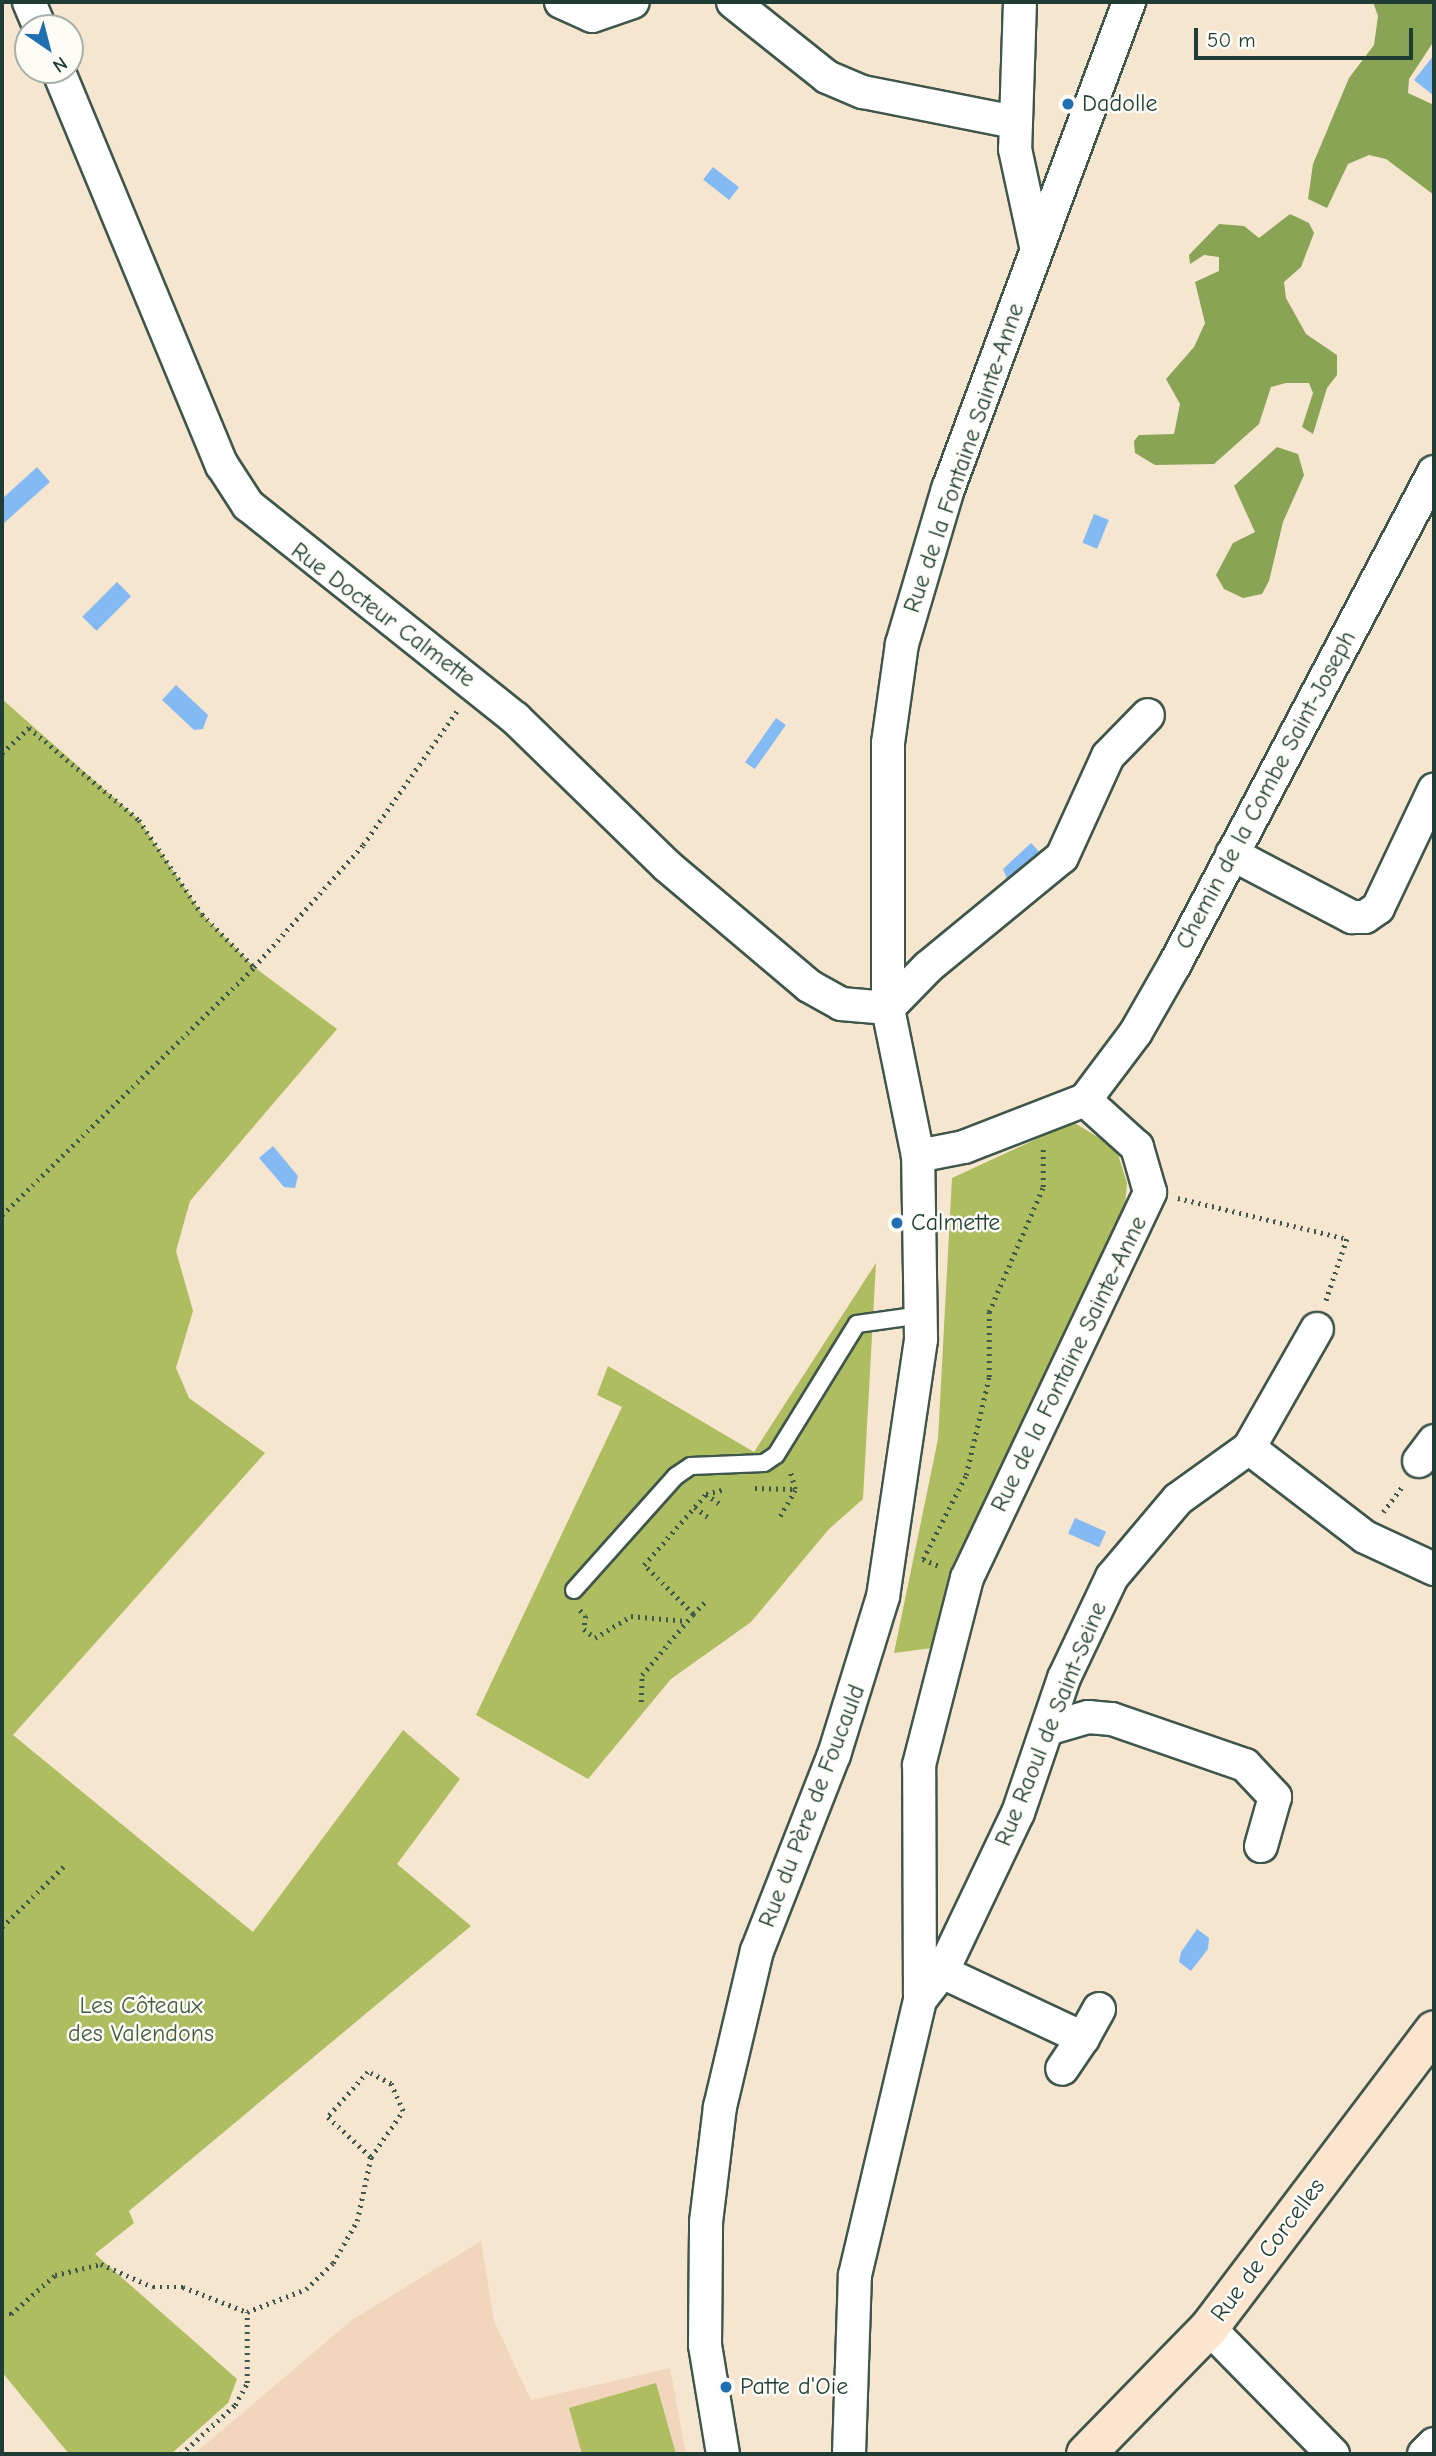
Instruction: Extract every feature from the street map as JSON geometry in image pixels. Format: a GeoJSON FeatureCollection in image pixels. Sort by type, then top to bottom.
{"type":"FeatureCollection","features":[{"type":"Feature","properties":{"kind":"main road","name":"Rue de Corcelles"},"geometry":{"type":"LineString","coordinates":[[1086,2454],[1209,2328],[1434,2031]]}},
{"type":"Feature","properties":{"kind":"street"},"geometry":{"type":"LineString","coordinates":[[561,2],[592,16],[633,2]]}},
{"type":"Feature","properties":{"kind":"street"},"geometry":{"type":"LineString","coordinates":[[733,2],[827,77],[863,92],[1015,122]]}},
{"type":"Feature","properties":{"kind":"street"},"geometry":{"type":"LineString","coordinates":[[1020,2],[1015,122],[1037,246]]}},
{"type":"Feature","properties":{"kind":"street","name":"Rue de la Fontaine Sainte-Anne"},"geometry":{"type":"LineString","coordinates":[[918,1156],[888,1008],[888,743],[902,644],[948,489],[1129,2]]}},
{"type":"Feature","properties":{"kind":"street","name":"Rue Docteur Calmette"},"geometry":{"type":"LineString","coordinates":[[64,84],[234,486],[284,540],[475,686],[666,865],[808,986],[841,1004],[888,1008]]}},
{"type":"Feature","properties":{"kind":"street","name":"Chemin de la Combe Saint-Joseph"},"geometry":{"type":"LineString","coordinates":[[1085,1100],[1136,1032],[1434,472]]}},
{"type":"Feature","properties":{"kind":"street"},"geometry":{"type":"LineString","coordinates":[[888,1008],[928,967],[1062,857],[1108,756],[1148,715]]}},
{"type":"Feature","properties":{"kind":"street"},"geometry":{"type":"LineString","coordinates":[[1232,854],[1352,917],[1365,917],[1378,908],[1434,790]]}},
{"type":"Feature","properties":{"kind":"street"},"geometry":{"type":"LineString","coordinates":[[918,1156],[964,1147],[1085,1100]]}},
{"type":"Feature","properties":{"kind":"street","name":"Rue de la Fontaine Sainte-Anne"},"geometry":{"type":"LineString","coordinates":[[849,2454],[855,2275],[920,2000],[919,1765],[967,1578],[1150,1192],[1137,1147],[1085,1100]]}},
{"type":"Feature","properties":{"kind":"street","name":"Rue du Père de Foucauld"},"geometry":{"type":"LineString","coordinates":[[723,2454],[705,2332],[706,2222],[720,2107],[757,1951],[834,1755],[883,1597],[908,1463],[922,1315],[918,1156]]}},
{"type":"Feature","properties":{"kind":"street","name":"Rue Raoul de Saint-Seine"},"geometry":{"type":"LineString","coordinates":[[920,2000],[942,1972],[1050,1728],[1064,1678],[1127,1555],[1159,1515],[1249,1448],[1317,1329]]}},
{"type":"Feature","properties":{"kind":"street"},"geometry":{"type":"LineString","coordinates":[[1249,1448],[1366,1536],[1434,1569]]}},
{"type":"Feature","properties":{"kind":"street"},"geometry":{"type":"LineString","coordinates":[[1050,1728],[1088,1717],[1112,1719],[1245,1765],[1275,1797],[1261,1846]]}},
{"type":"Feature","properties":{"kind":"street"},"geometry":{"type":"LineString","coordinates":[[942,1972],[1083,2038]]}},
{"type":"Feature","properties":{"kind":"street"},"geometry":{"type":"LineString","coordinates":[[1062,2069],[1099,2009]]}},
{"type":"Feature","properties":{"kind":"street"},"geometry":{"type":"LineString","coordinates":[[1209,2328],[1333,2454]]}},
{"type":"Feature","properties":{"kind":"street"},"geometry":{"type":"LineString","coordinates":[[1424,2454],[1434,2444]]}},
{"type":"Feature","properties":{"kind":"lane"},"geometry":{"type":"LineString","coordinates":[[574,1590],[683,1471],[712,1463],[764,1463],[776,1455],[857,1324],[922,1315]]}},
{"type":"Feature","properties":{"kind":"path"},"geometry":{"type":"LineString","coordinates":[[2,1215],[254,967],[363,845],[475,686]]}},
{"type":"Feature","properties":{"kind":"path"},"geometry":{"type":"LineString","coordinates":[[2,753],[29,728],[139,820],[202,914],[254,967]]}},
{"type":"Feature","properties":{"kind":"path"},"geometry":{"type":"LineString","coordinates":[[923,1559],[966,1475],[989,1377],[989,1312],[1043,1187],[1045,1156],[1033,1120]]}},
{"type":"Feature","properties":{"kind":"path"},"geometry":{"type":"LineString","coordinates":[[1150,1192],[1347,1239],[1317,1329]]}},
{"type":"Feature","properties":{"kind":"path"},"geometry":{"type":"LineString","coordinates":[[1366,1536],[1427,1451]]}},
{"type":"Feature","properties":{"kind":"path"},"geometry":{"type":"LineString","coordinates":[[776,1455],[795,1489]]}},
{"type":"Feature","properties":{"kind":"path"},"geometry":{"type":"LineString","coordinates":[[693,1614],[644,1565],[706,1494],[739,1486]]}},
{"type":"Feature","properties":{"kind":"path"},"geometry":{"type":"LineString","coordinates":[[750,1488],[795,1489]]}},
{"type":"Feature","properties":{"kind":"path"},"geometry":{"type":"LineString","coordinates":[[780,1516],[795,1489]]}},
{"type":"Feature","properties":{"kind":"path"},"geometry":{"type":"LineString","coordinates":[[706,1494],[719,1503]]}},
{"type":"Feature","properties":{"kind":"path"},"geometry":{"type":"LineString","coordinates":[[695,1507],[708,1517]]}},
{"type":"Feature","properties":{"kind":"path"},"geometry":{"type":"LineString","coordinates":[[574,1590],[570,1601],[586,1616],[584,1629],[595,1638],[631,1616],[687,1622]]}},
{"type":"Feature","properties":{"kind":"path"},"geometry":{"type":"LineString","coordinates":[[641,1703],[642,1675],[704,1603]]}},
{"type":"Feature","properties":{"kind":"path"},"geometry":{"type":"LineString","coordinates":[[2,1927],[66,1864]]}},
{"type":"Feature","properties":{"kind":"path"},"geometry":{"type":"LineString","coordinates":[[2,2314],[11,2314],[55,2275],[101,2264],[153,2287],[183,2287],[247,2312],[306,2289],[333,2263],[357,2221],[371,2157],[403,2111],[391,2084],[368,2072],[328,2117],[371,2157]]}},
{"type":"Feature","properties":{"kind":"path"},"geometry":{"type":"LineString","coordinates":[[181,2454],[235,2405],[247,2383],[247,2312]]}},
{"type":"Feature","properties":{"kind":"shaded area"},"geometry":{"type":"Polygon","coordinates":[[[481,2241],[494,2321],[531,2400],[670,2368],[686,2454],[194,2454],[352,2320],[481,2241]]]}},
{"type":"Feature","properties":{"kind":"green space"},"geometry":{"type":"Polygon","coordinates":[[[1373,2],[1434,2],[1434,41],[1409,79],[1408,93],[1434,105],[1434,195],[1386,159],[1369,155],[1348,164],[1327,208],[1308,199],[1313,164],[1349,78],[1374,45],[1378,16],[1373,2]]]}},
{"type":"Feature","properties":{"kind":"green space"},"geometry":{"type":"Polygon","coordinates":[[[1290,214],[1309,223],[1314,233],[1301,267],[1284,282],[1286,298],[1306,334],[1337,355],[1337,375],[1327,388],[1313,434],[1302,427],[1313,393],[1309,383],[1286,383],[1271,387],[1259,424],[1214,464],[1155,465],[1135,453],[1134,441],[1139,435],[1174,434],[1180,404],[1166,379],[1194,347],[1205,323],[1195,282],[1219,271],[1219,257],[1204,255],[1190,264],[1189,255],[1219,224],[1244,226],[1259,238],[1290,214]]]}},
{"type":"Feature","properties":{"kind":"green space"},"geometry":{"type":"Polygon","coordinates":[[[1277,447],[1298,454],[1304,475],[1283,522],[1269,581],[1262,594],[1243,598],[1224,589],[1216,575],[1233,543],[1255,532],[1234,486],[1277,447]]]}},
{"type":"Feature","properties":{"kind":"green space","name":"Les Côteaux des Valendons"},"geometry":{"type":"Polygon","coordinates":[[[2,699],[139,820],[202,914],[254,967],[337,1029],[190,1201],[176,1251],[193,1311],[176,1368],[189,1398],[265,1453],[13,1735],[253,1932],[403,1730],[460,1779],[397,1864],[471,1926],[129,2211],[134,2223],[95,2254],[237,2379],[228,2403],[171,2454],[69,2454],[2,2372],[2,699]]]}},
{"type":"Feature","properties":{"kind":"green space"},"geometry":{"type":"Polygon","coordinates":[[[1073,1122],[1116,1148],[1127,1183],[1125,1205],[1059,1363],[1051,1373],[1046,1370],[1015,1450],[980,1509],[932,1648],[894,1653],[938,1439],[952,1178],[1073,1122]]]}},
{"type":"Feature","properties":{"kind":"green space"},"geometry":{"type":"Polygon","coordinates":[[[876,1263],[863,1499],[829,1529],[751,1622],[671,1679],[588,1779],[476,1715],[622,1407],[597,1395],[608,1366],[754,1452],[876,1263]]]}},
{"type":"Feature","properties":{"kind":"green space"},"geometry":{"type":"Polygon","coordinates":[[[656,2383],[676,2454],[582,2454],[569,2408],[656,2383]]]}},
{"type":"Feature","properties":{"kind":"water"},"geometry":{"type":"Polygon","coordinates":[[[1434,55],[1434,96],[1414,80],[1434,55]]]}},
{"type":"Feature","properties":{"kind":"water"},"geometry":{"type":"Polygon","coordinates":[[[713,167],[739,187],[729,200],[703,180],[713,167]]]}},
{"type":"Feature","properties":{"kind":"water"},"geometry":{"type":"Polygon","coordinates":[[[37,467],[50,482],[4,523],[2,499],[37,467]]]}},
{"type":"Feature","properties":{"kind":"water"},"geometry":{"type":"Polygon","coordinates":[[[1094,514],[1109,520],[1097,549],[1082,543],[1094,514]]]}},
{"type":"Feature","properties":{"kind":"water"},"geometry":{"type":"Polygon","coordinates":[[[117,582],[131,596],[96,631],[82,617],[117,582]]]}},
{"type":"Feature","properties":{"kind":"water"},"geometry":{"type":"Polygon","coordinates":[[[176,685],[208,715],[203,729],[194,730],[162,700],[176,685]]]}},
{"type":"Feature","properties":{"kind":"water"},"geometry":{"type":"Polygon","coordinates":[[[776,718],[786,725],[755,769],[745,762],[776,718]]]}},
{"type":"Feature","properties":{"kind":"water"},"geometry":{"type":"Polygon","coordinates":[[[1031,843],[1043,856],[1010,886],[1003,869],[1031,843]]]}},
{"type":"Feature","properties":{"kind":"water"},"geometry":{"type":"Polygon","coordinates":[[[273,1146],[298,1176],[295,1188],[284,1187],[259,1158],[273,1146]]]}},
{"type":"Feature","properties":{"kind":"water"},"geometry":{"type":"Polygon","coordinates":[[[1075,1518],[1106,1532],[1099,1547],[1068,1534],[1075,1518]]]}},
{"type":"Feature","properties":{"kind":"water"},"geometry":{"type":"Polygon","coordinates":[[[1197,1929],[1209,1938],[1208,1949],[1191,1971],[1179,1962],[1181,1952],[1197,1929]]]}},
{"type":"Feature","properties":{"kind":"place","name":"Dadolle"},"geometry":{"type":"Point","coordinates":[1068,104]}},
{"type":"Feature","properties":{"kind":"place","name":"Calmette"},"geometry":{"type":"Point","coordinates":[897,1223]}},
{"type":"Feature","properties":{"kind":"place","name":"Patte d'Oie"},"geometry":{"type":"Point","coordinates":[726,2387]}}]}
